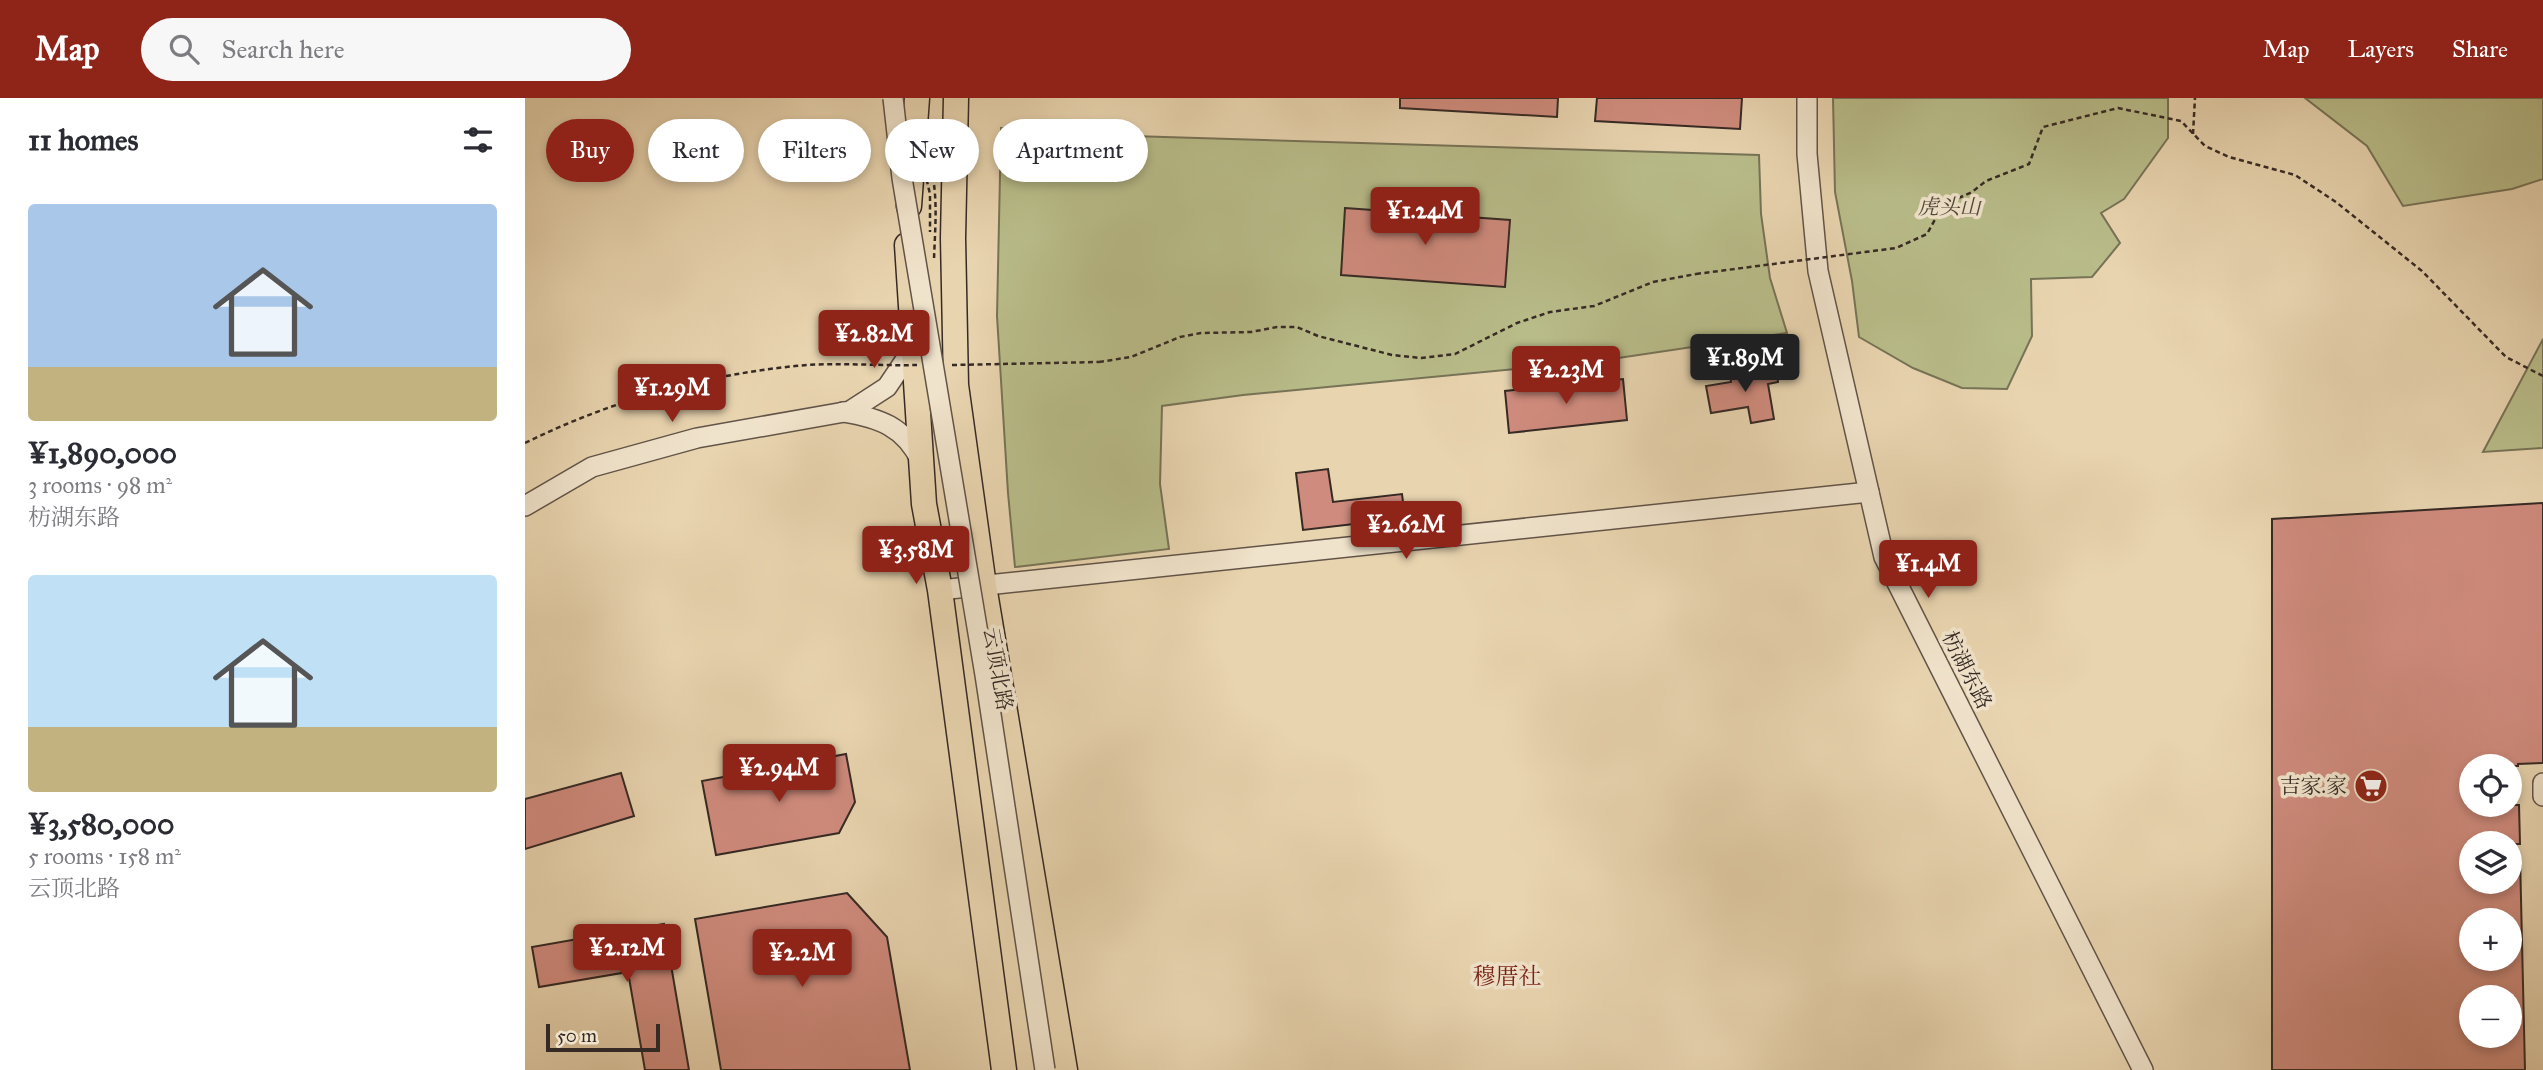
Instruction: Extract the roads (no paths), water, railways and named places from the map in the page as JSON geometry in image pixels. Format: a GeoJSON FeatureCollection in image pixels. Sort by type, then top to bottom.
{"type":"FeatureCollection","features":[{"type":"Feature","properties":{"kind":"main road"},"geometry":{"type":"LineString","coordinates":[[917,98],[906,238],[917,356],[924,504],[940,590],[1004,1070]]}},
{"type":"Feature","properties":{"kind":"main road","name":"云顶北路"},"geometry":{"type":"LineString","coordinates":[[956,98],[953,238],[956,385],[984,586],[1065,1070]]}},
{"type":"Feature","properties":{"kind":"street"},"geometry":{"type":"LineString","coordinates":[[893,98],[902,178],[981,649],[1045,1070]]}},
{"type":"Feature","properties":{"kind":"street","name":"枋湖东路"},"geometry":{"type":"LineString","coordinates":[[1807,98],[1807,154],[1818,271],[1884,557],[2143,1070]]}},
{"type":"Feature","properties":{"kind":"street"},"geometry":{"type":"LineString","coordinates":[[525,506],[592,467],[697,438],[850,411],[887,387],[917,356]]}},
{"type":"Feature","properties":{"kind":"street"},"geometry":{"type":"LineString","coordinates":[[843,412],[875,418],[896,430],[913,446],[921,462]]}},
{"type":"Feature","properties":{"kind":"street"},"geometry":{"type":"LineString","coordinates":[[940,590],[1869,492]]}},
{"type":"Feature","properties":{"kind":"street"},"geometry":{"type":"LineString","coordinates":[[2543,783],[2543,796]]}},
{"type":"Feature","properties":{"kind":"place","name":"吉家.家"},"geometry":{"type":"Point","coordinates":[2371,786]}},
{"type":"Feature","properties":{"kind":"district","name":"穆厝社"},"geometry":{"type":"Point","coordinates":[1507,976]}},
{"type":"Feature","properties":{"kind":"park label","name":"虎头山"},"geometry":{"type":"Point","coordinates":[1949,207]}}]}
